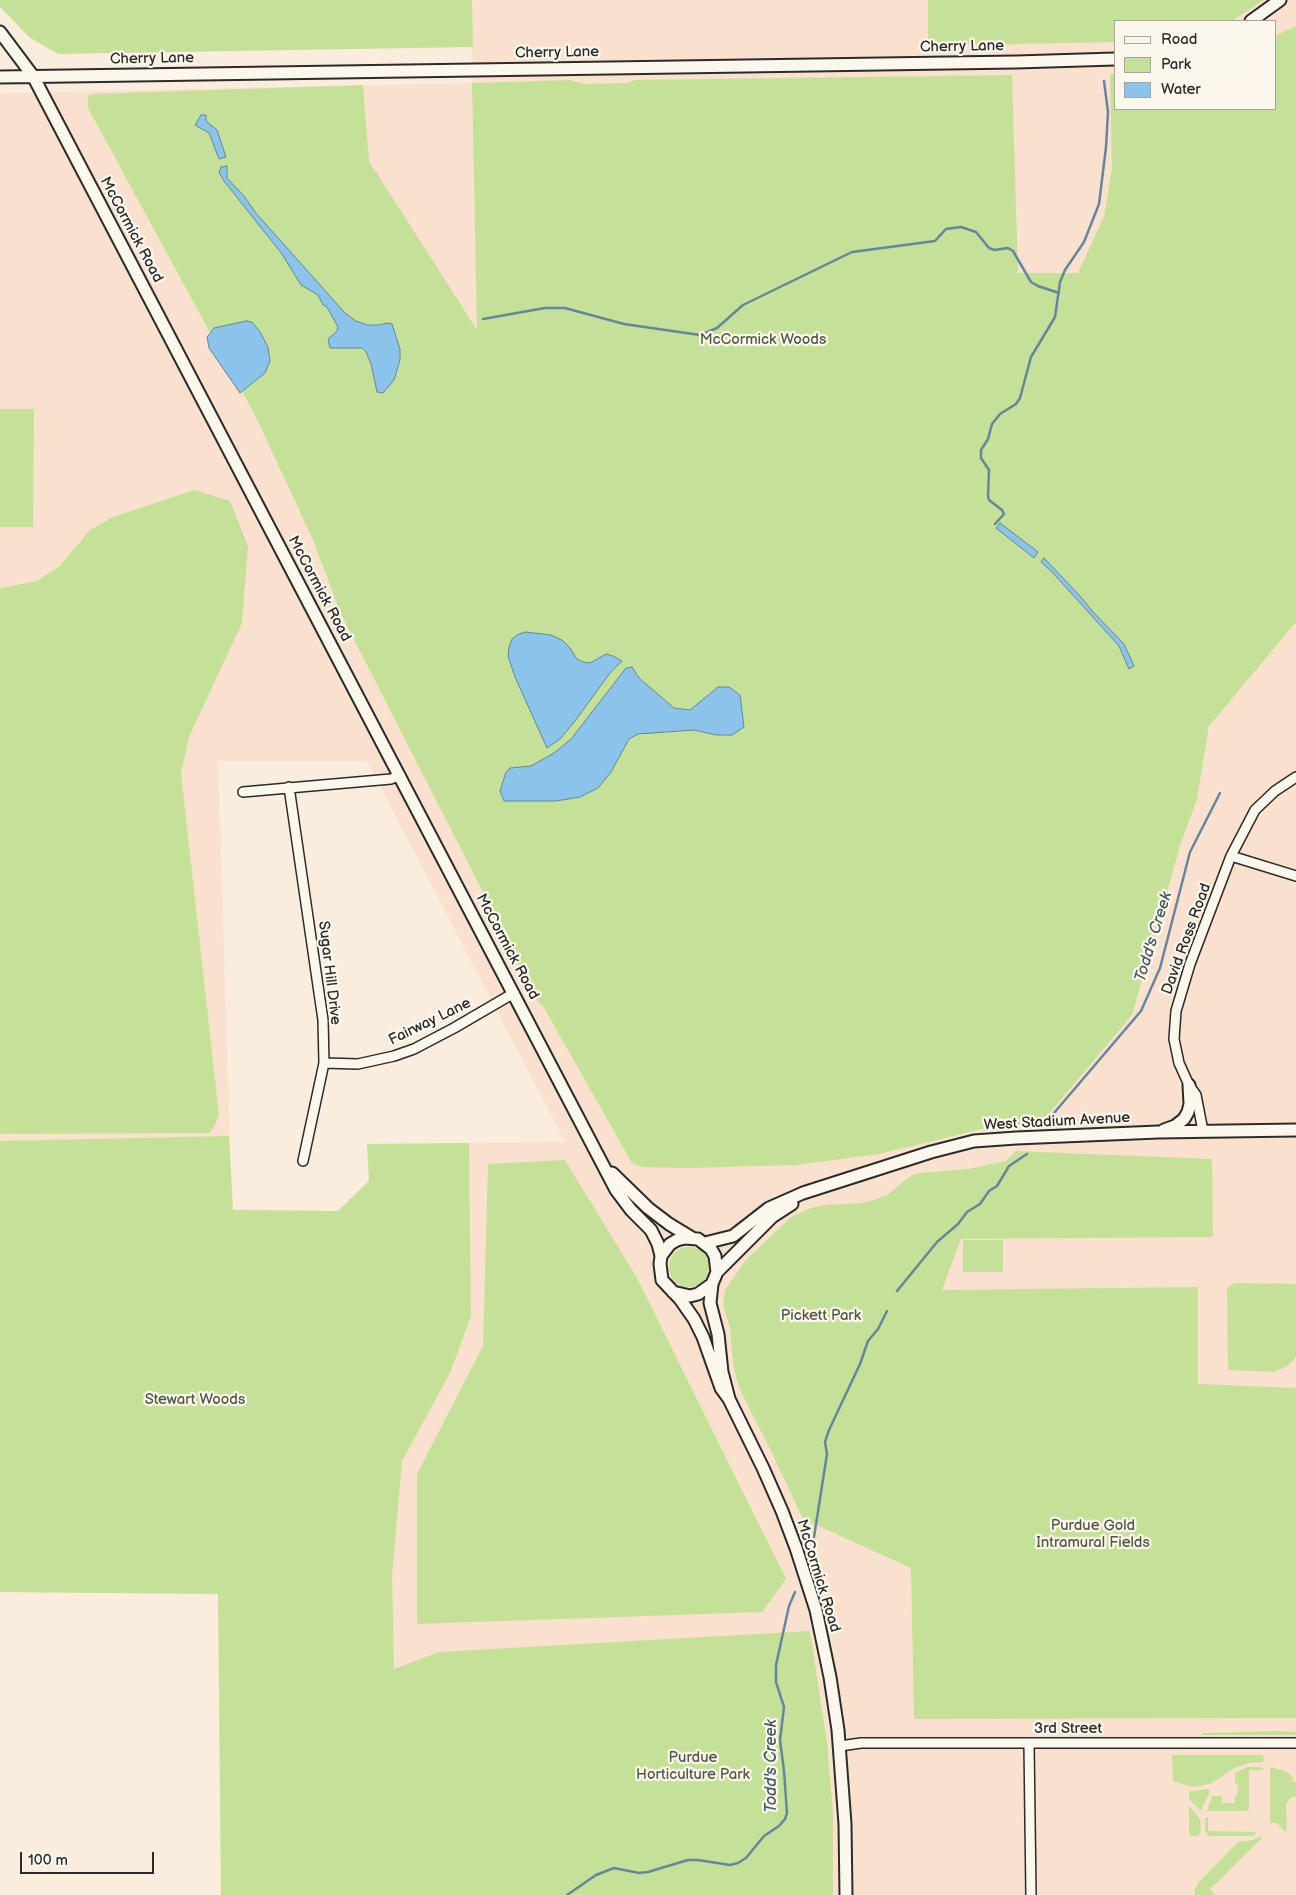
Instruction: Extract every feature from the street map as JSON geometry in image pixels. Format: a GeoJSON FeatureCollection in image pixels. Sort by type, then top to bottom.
{"type":"FeatureCollection","features":[{"type":"Feature","properties":{"kind":"street"},"geometry":{"type":"LineString","coordinates":[[1253,20],[1280,0]]}},
{"type":"Feature","properties":{"kind":"street"},"geometry":{"type":"LineString","coordinates":[[1271,8],[1290,0]]}},
{"type":"Feature","properties":{"kind":"street","name":"McCormick Road"},"geometry":{"type":"LineString","coordinates":[[0,32],[33,76],[616,1190],[631,1210],[651,1230],[658,1244],[661,1256]]}},
{"type":"Feature","properties":{"kind":"street","name":"Cherry Lane"},"geometry":{"type":"LineString","coordinates":[[0,77],[1114,59]]}},
{"type":"Feature","properties":{"kind":"street"},"geometry":{"type":"LineString","coordinates":[[243,792],[391,778],[400,775]]}},
{"type":"Feature","properties":{"kind":"street","name":"David Ross Road"},"geometry":{"type":"LineString","coordinates":[[1203,1131],[1196,1095],[1189,1086],[1178,1063],[1174,1039],[1174,1021],[1190,964],[1231,856],[1255,810],[1270,795],[1296,777]]}},
{"type":"Feature","properties":{"kind":"street","name":"Sugar Hill Drive"},"geometry":{"type":"LineString","coordinates":[[289,787],[323,1020],[324,1063],[303,1160]]}},
{"type":"Feature","properties":{"kind":"street"},"geometry":{"type":"LineString","coordinates":[[1231,856],[1296,876]]}},
{"type":"Feature","properties":{"kind":"street","name":"Fairway Lane"},"geometry":{"type":"LineString","coordinates":[[324,1063],[358,1064],[394,1056],[414,1049],[514,993]]}},
{"type":"Feature","properties":{"kind":"street"},"geometry":{"type":"LineString","coordinates":[[1158,1132],[1175,1126],[1184,1119],[1190,1104],[1189,1086]]}},
{"type":"Feature","properties":{"kind":"street","name":"West Stadium Avenue"},"geometry":{"type":"LineString","coordinates":[[705,1243],[733,1236],[769,1208],[803,1193],[931,1152],[974,1142],[1016,1138],[1158,1132],[1296,1130]]}},
{"type":"Feature","properties":{"kind":"street","name":"McCormick Road"},"geometry":{"type":"LineString","coordinates":[[604,1164],[648,1208],[669,1224],[693,1238]]}},
{"type":"Feature","properties":{"kind":"street","name":"West Stadium Avenue"},"geometry":{"type":"LineString","coordinates":[[717,1272],[772,1217],[827,1186]]}},
{"type":"Feature","properties":{"kind":"street"},"geometry":{"type":"LineString","coordinates":[[712,1284],[698,1294],[690,1296],[674,1292],[662,1280],[661,1256],[670,1244],[677,1240],[693,1238],[705,1243],[715,1256],[717,1272],[712,1284],[711,1309],[718,1334],[722,1372],[729,1399]]}},
{"type":"Feature","properties":{"kind":"street","name":"McCormick Road"},"geometry":{"type":"LineString","coordinates":[[674,1292],[694,1319],[703,1337],[721,1388],[729,1399],[763,1468],[782,1511],[809,1587],[830,1677],[840,1746],[845,1824],[846,1895]]}},
{"type":"Feature","properties":{"kind":"street","name":"3rd Street"},"geometry":{"type":"LineString","coordinates":[[840,1746],[861,1743],[1296,1743]]}},
{"type":"Feature","properties":{"kind":"street"},"geometry":{"type":"LineString","coordinates":[[1030,1743],[1031,1895]]}},
{"type":"Feature","properties":{"kind":"shaded area"},"geometry":{"type":"Polygon","coordinates":[[[472,0],[1296,0],[1296,1895],[221,1895],[218,1594],[0,1592],[0,93],[472,83],[472,0]],[[218,761],[232,1209],[338,1211],[369,1181],[367,1144],[565,1142],[367,761],[218,761]]]}},
{"type":"Feature","properties":{"kind":"green space"},"geometry":{"type":"Polygon","coordinates":[[[0,0],[472,0],[473,47],[58,54],[29,37],[0,7],[0,0]]]}},
{"type":"Feature","properties":{"kind":"green space"},"geometry":{"type":"Polygon","coordinates":[[[928,0],[1264,0],[1234,20],[1114,20],[1114,42],[928,46],[928,0]]]}},
{"type":"Feature","properties":{"kind":"green space","name":"McCormick Woods"},"geometry":{"type":"Polygon","coordinates":[[[1296,26],[1296,622],[1209,726],[1197,799],[1180,846],[1132,1015],[1042,1122],[986,1128],[879,1154],[797,1165],[688,1168],[642,1167],[632,1163],[543,1006],[537,1001],[496,922],[492,910],[341,614],[313,540],[256,417],[88,108],[88,96],[92,94],[363,85],[369,161],[477,330],[472,83],[569,80],[584,84],[627,83],[635,80],[1012,75],[1018,273],[1078,273],[1104,216],[1112,169],[1110,74],[1114,74],[1114,110],[1276,110],[1276,36],[1296,26]]]}},
{"type":"Feature","properties":{"kind":"green space"},"geometry":{"type":"Polygon","coordinates":[[[0,409],[34,409],[33,527],[0,527],[0,409]]]}},
{"type":"Feature","properties":{"kind":"green space"},"geometry":{"type":"Polygon","coordinates":[[[194,490],[230,501],[248,546],[242,623],[189,737],[181,773],[219,1115],[209,1133],[0,1134],[0,588],[37,581],[60,566],[90,530],[113,517],[194,490]]]}},
{"type":"Feature","properties":{"kind":"green space"},"geometry":{"type":"Polygon","coordinates":[[[229,1136],[233,1210],[338,1211],[369,1181],[367,1144],[469,1143],[471,1316],[450,1373],[402,1461],[392,1576],[394,1669],[439,1652],[810,1631],[827,1742],[833,1812],[833,1895],[221,1895],[218,1594],[0,1592],[0,1141],[229,1136]]]}},
{"type":"Feature","properties":{"kind":"green space","name":"Purdue Gold Intramural Fields"},"geometry":{"type":"Polygon","coordinates":[[[1016,1151],[1212,1159],[1213,1237],[961,1239],[942,1290],[1198,1287],[1198,1384],[1296,1388],[1296,1718],[914,1719],[911,1568],[803,1519],[739,1388],[733,1364],[730,1328],[723,1304],[725,1290],[745,1261],[791,1217],[811,1208],[825,1205],[862,1203],[874,1200],[887,1195],[912,1175],[968,1169],[1006,1161],[1016,1151]]]}},
{"type":"Feature","properties":{"kind":"green space"},"geometry":{"type":"Polygon","coordinates":[[[565,1160],[637,1278],[786,1579],[762,1612],[417,1624],[417,1474],[483,1346],[488,1164],[565,1160]]]}},
{"type":"Feature","properties":{"kind":"green space"},"geometry":{"type":"Polygon","coordinates":[[[963,1240],[1003,1240],[1003,1272],[963,1272],[963,1240]]]}},
{"type":"Feature","properties":{"kind":"green space"},"geometry":{"type":"Polygon","coordinates":[[[689,1247],[703,1253],[709,1267],[703,1281],[689,1287],[675,1281],[669,1267],[675,1253],[689,1247]]]}},
{"type":"Feature","properties":{"kind":"green space"},"geometry":{"type":"Polygon","coordinates":[[[1234,1283],[1296,1284],[1296,1357],[1288,1366],[1274,1372],[1228,1370],[1227,1288],[1234,1283]]]}},
{"type":"Feature","properties":{"kind":"green space"},"geometry":{"type":"Polygon","coordinates":[[[1296,1732],[1296,1735],[1202,1735],[1202,1733],[1296,1732]]]}},
{"type":"Feature","properties":{"kind":"green space"},"geometry":{"type":"Polygon","coordinates":[[[1172,1755],[1263,1755],[1264,1760],[1263,1762],[1249,1763],[1235,1768],[1210,1784],[1193,1787],[1173,1781],[1172,1755]]]}},
{"type":"Feature","properties":{"kind":"green space"},"geometry":{"type":"Polygon","coordinates":[[[1247,1767],[1261,1767],[1264,1770],[1249,1770],[1249,1809],[1247,1811],[1207,1811],[1212,1796],[1222,1796],[1222,1803],[1235,1803],[1238,1784],[1235,1783],[1235,1773],[1247,1767]]]}},
{"type":"Feature","properties":{"kind":"green space"},"geometry":{"type":"Polygon","coordinates":[[[1271,1767],[1285,1771],[1294,1778],[1292,1780],[1294,1782],[1296,1781],[1296,1797],[1292,1797],[1286,1803],[1287,1830],[1285,1832],[1277,1823],[1270,1823],[1271,1767]]]}},
{"type":"Feature","properties":{"kind":"green space"},"geometry":{"type":"Polygon","coordinates":[[[1208,1789],[1210,1791],[1201,1811],[1189,1799],[1189,1792],[1208,1789]]]}},
{"type":"Feature","properties":{"kind":"green space"},"geometry":{"type":"Polygon","coordinates":[[[1189,1806],[1200,1819],[1201,1832],[1198,1836],[1191,1836],[1189,1831],[1189,1806]]]}},
{"type":"Feature","properties":{"kind":"green space"},"geometry":{"type":"Polygon","coordinates":[[[1208,1817],[1208,1831],[1256,1833],[1253,1836],[1209,1836],[1205,1831],[1205,1819],[1208,1817]]]}},
{"type":"Feature","properties":{"kind":"green space"},"geometry":{"type":"Polygon","coordinates":[[[1261,1836],[1261,1839],[1210,1889],[1215,1895],[1195,1895],[1198,1883],[1238,1842],[1253,1840],[1261,1836]]]}},
{"type":"Feature","properties":{"kind":"water"},"geometry":{"type":"Polygon","coordinates":[[[201,115],[206,115],[206,121],[217,130],[226,157],[219,159],[209,133],[195,125],[201,115]]]}},
{"type":"Feature","properties":{"kind":"water"},"geometry":{"type":"Polygon","coordinates":[[[227,166],[227,178],[345,313],[356,321],[367,325],[392,324],[400,349],[400,360],[394,380],[383,393],[377,392],[371,364],[366,352],[362,348],[330,348],[328,339],[337,331],[338,327],[327,307],[323,305],[318,295],[301,285],[282,254],[224,181],[219,172],[221,167],[227,166]]]}},
{"type":"Feature","properties":{"kind":"water"},"geometry":{"type":"Polygon","coordinates":[[[246,321],[252,322],[260,332],[268,347],[270,361],[265,373],[240,393],[209,348],[207,337],[214,328],[246,321]]]}},
{"type":"Feature","properties":{"kind":"water"},"geometry":{"type":"Polygon","coordinates":[[[1000,523],[1038,552],[1034,558],[996,528],[1000,523]]]}},
{"type":"Feature","properties":{"kind":"water"},"geometry":{"type":"Polygon","coordinates":[[[1044,558],[1124,644],[1134,666],[1129,669],[1119,646],[1041,562],[1044,558]]]}},
{"type":"Feature","properties":{"kind":"water"},"geometry":{"type":"Polygon","coordinates":[[[525,632],[551,635],[562,640],[577,659],[583,662],[590,663],[606,654],[622,661],[610,673],[560,739],[547,748],[515,677],[508,656],[512,639],[525,632]]]}},
{"type":"Feature","properties":{"kind":"water"},"geometry":{"type":"Polygon","coordinates":[[[632,667],[639,678],[674,708],[690,710],[718,687],[729,687],[740,695],[744,727],[732,735],[716,735],[694,730],[638,734],[629,739],[611,772],[598,788],[580,797],[556,801],[504,801],[500,791],[506,772],[510,768],[531,766],[554,753],[571,739],[626,668],[632,667]]]}},
{"type":"Feature","properties":{"kind":"waterway"},"geometry":{"type":"LineString","coordinates":[[995,524],[1004,514],[1002,510],[989,500],[989,470],[981,458],[981,450],[988,439],[992,424],[1000,414],[1016,404],[1020,398],[1031,357],[1055,317],[1060,282],[1065,270],[1084,242],[1099,204],[1108,112],[1104,81]]}},
{"type":"Feature","properties":{"kind":"waterway"},"geometry":{"type":"LineString","coordinates":[[483,319],[545,308],[565,308],[624,324],[700,335],[717,328],[743,305],[852,252],[935,241],[946,229],[961,227],[976,232],[989,248],[994,250],[1008,248],[1013,251],[1031,282],[1059,293]]}},
{"type":"Feature","properties":{"kind":"waterway","name":"Todd's Creek"},"geometry":{"type":"LineString","coordinates":[[1048,1120],[1141,1011],[1160,968],[1190,852],[1220,793]]}},
{"type":"Feature","properties":{"kind":"waterway","name":"Todd's Creek"},"geometry":{"type":"LineString","coordinates":[[897,1291],[937,1242],[958,1224],[967,1212],[980,1204],[989,1191],[997,1186],[1009,1166],[1027,1154]]}},
{"type":"Feature","properties":{"kind":"waterway","name":"Todd's Creek"},"geometry":{"type":"LineString","coordinates":[[814,1537],[827,1454],[825,1442],[860,1364],[868,1341],[878,1329],[887,1311]]}},
{"type":"Feature","properties":{"kind":"waterway","name":"Todd's Creek"},"geometry":{"type":"LineString","coordinates":[[567,1895],[596,1875],[614,1868],[639,1873],[688,1860],[730,1865],[738,1863],[746,1858],[764,1836],[779,1826],[785,1819],[787,1813],[780,1740],[784,1707],[776,1682],[776,1665],[789,1606],[795,1592]]}},
{"type":"Feature","properties":{"kind":"park label","name":"Pickett Park"},"geometry":{"type":"Point","coordinates":[821,1316]}},
{"type":"Feature","properties":{"kind":"park label","name":"Stewart Woods"},"geometry":{"type":"Point","coordinates":[195,1400]}},
{"type":"Feature","properties":{"kind":"park label","name":"Purdue Horticulture Park"},"geometry":{"type":"Point","coordinates":[693,1766]}}]}
